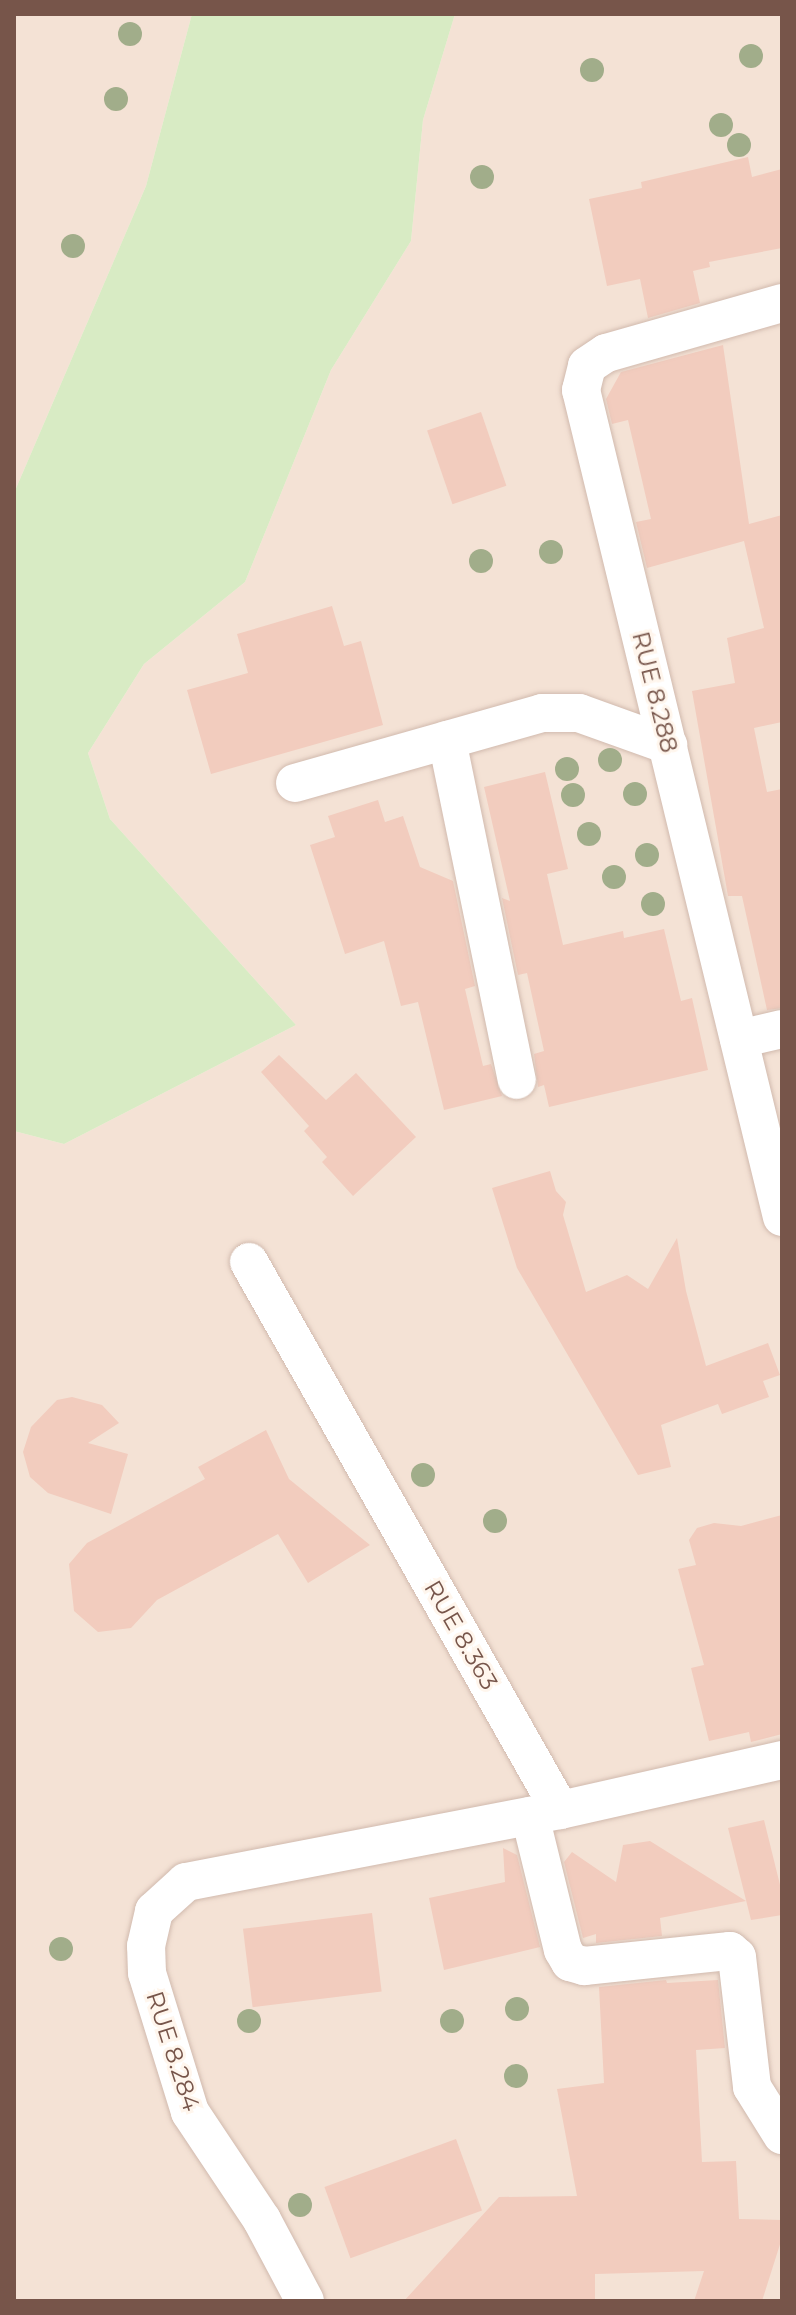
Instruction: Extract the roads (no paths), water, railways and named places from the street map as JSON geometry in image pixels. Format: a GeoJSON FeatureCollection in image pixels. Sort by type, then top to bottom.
{"type":"FeatureCollection","features":[{"type":"Feature","properties":{"kind":"street","name":"RUE 8.288"},"geometry":{"type":"LineString","coordinates":[[782,303],[606,353],[587,366],[581,390],[782,1217]]}},
{"type":"Feature","properties":{"kind":"street"},"geometry":{"type":"LineString","coordinates":[[295,783],[542,713],[579,713],[668,745]]}},
{"type":"Feature","properties":{"kind":"street"},"geometry":{"type":"LineString","coordinates":[[447,740],[517,1080]]}},
{"type":"Feature","properties":{"kind":"street"},"geometry":{"type":"LineString","coordinates":[[739,1039],[782,1029]]}},
{"type":"Feature","properties":{"kind":"street","name":"RUE 8.363"},"geometry":{"type":"LineString","coordinates":[[249,1262],[545,1813],[563,1950],[570,1962],[584,1966],[730,1951],[737,1957],[752,2087],[782,2135]]}},
{"type":"Feature","properties":{"kind":"street"},"geometry":{"type":"LineString","coordinates":[[545,1813],[782,1760]]}},
{"type":"Feature","properties":{"kind":"street","name":"RUE 8.284"},"geometry":{"type":"LineString","coordinates":[[305,2301],[262,2220],[190,2112],[147,1973],[146,1946],[154,1911],[186,1882],[545,1813]]}}]}
